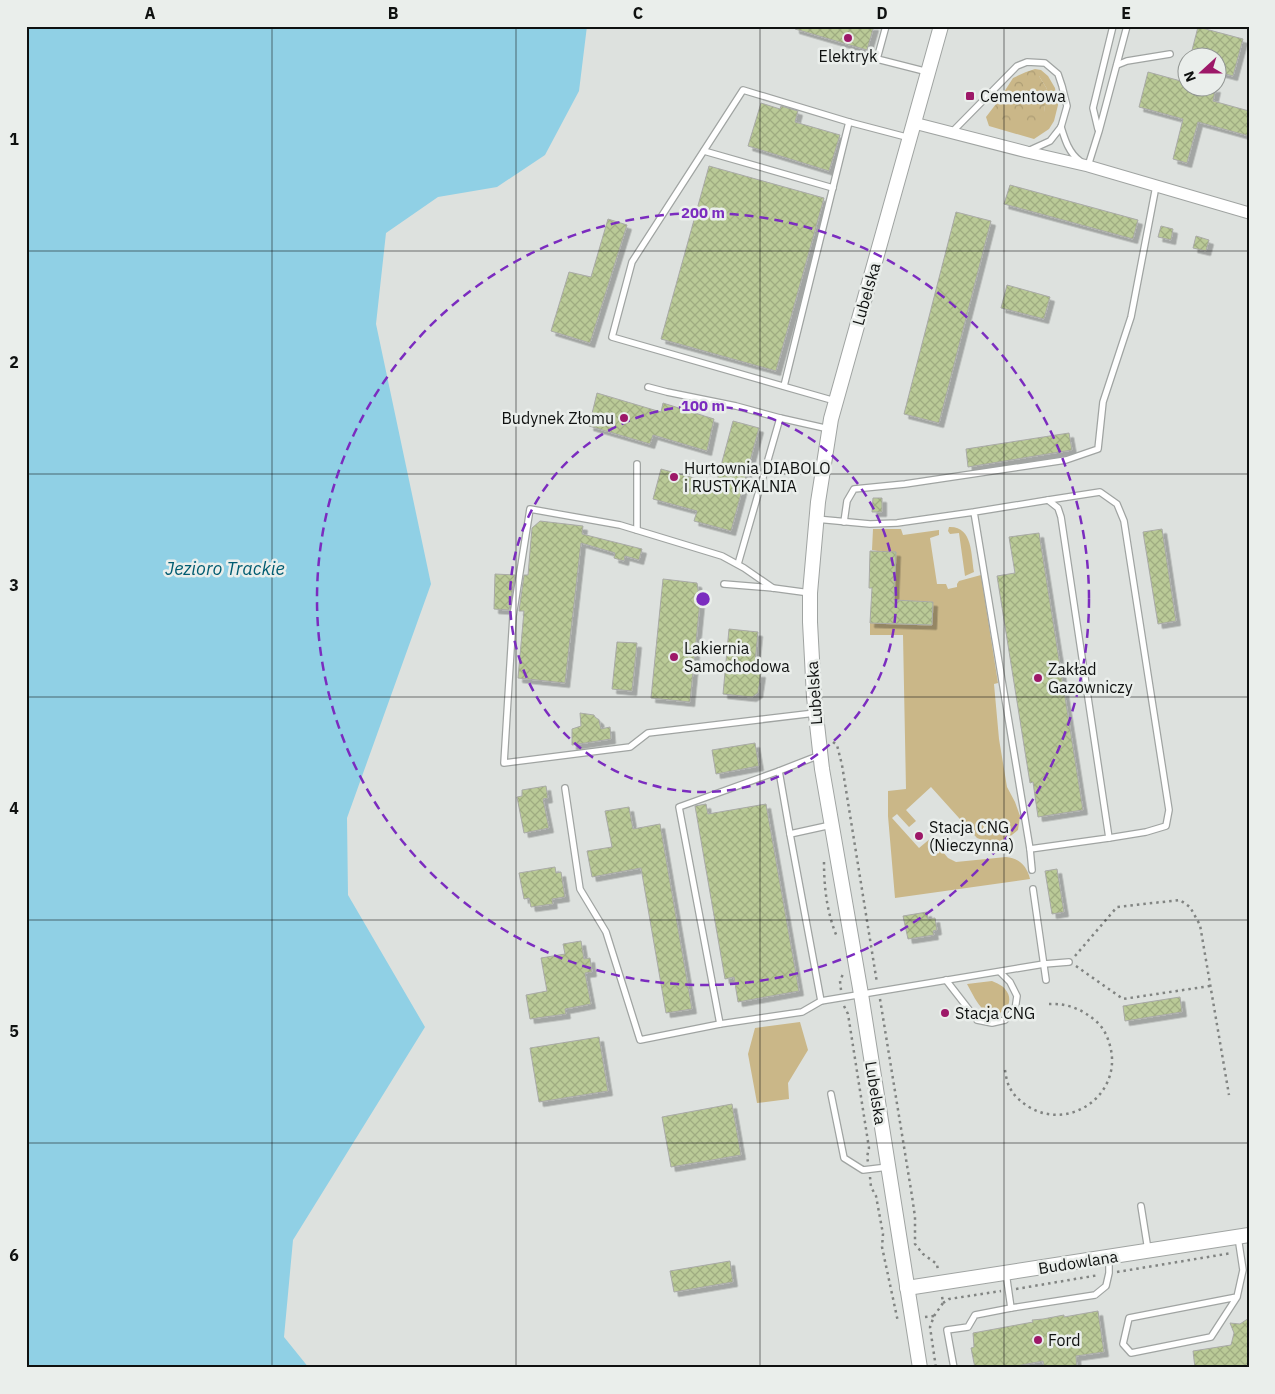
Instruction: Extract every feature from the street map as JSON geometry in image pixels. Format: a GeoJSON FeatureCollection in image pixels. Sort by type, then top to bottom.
{"type":"FeatureCollection","features":[{"type":"Feature","properties":{"kind":"street","name":"Lubelska"},"geometry":{"type":"LineString","coordinates":[[920,1368],[820,755],[811,660],[810,593],[816,519],[829,429],[941,26]]}},
{"type":"Feature","properties":{"kind":"street"},"geometry":{"type":"LineString","coordinates":[[914,123],[1088,166],[1249,213]]}},
{"type":"Feature","properties":{"kind":"street","name":"Budowlana"},"geometry":{"type":"LineString","coordinates":[[908,1288],[1243,1236]]}},
{"type":"Feature","properties":{"kind":"lane"},"geometry":{"type":"LineString","coordinates":[[886,26],[877,59],[928,72]]}},
{"type":"Feature","properties":{"kind":"lane"},"geometry":{"type":"LineString","coordinates":[[1099,131],[1093,108],[1113,26]]}},
{"type":"Feature","properties":{"kind":"lane"},"geometry":{"type":"LineString","coordinates":[[1061,127],[1065,141],[1075,156],[1088,166],[1127,26]]}},
{"type":"Feature","properties":{"kind":"lane"},"geometry":{"type":"LineString","coordinates":[[1116,65],[1127,61],[1170,54]]}},
{"type":"Feature","properties":{"kind":"lane"},"geometry":{"type":"LineString","coordinates":[[952,132],[1017,66],[1027,62],[1045,63],[1058,74],[1067,106],[1061,127],[1050,141],[1027,152]]}},
{"type":"Feature","properties":{"kind":"lane"},"geometry":{"type":"LineString","coordinates":[[836,401],[612,337],[632,262],[743,90],[910,138]]}},
{"type":"Feature","properties":{"kind":"lane"},"geometry":{"type":"LineString","coordinates":[[784,386],[849,122]]}},
{"type":"Feature","properties":{"kind":"lane"},"geometry":{"type":"LineString","coordinates":[[704,151],[833,188]]}},
{"type":"Feature","properties":{"kind":"lane"},"geometry":{"type":"LineString","coordinates":[[844,522],[847,501],[854,489],[905,484],[1066,460],[1098,449],[1103,402],[1131,317],[1156,186]]}},
{"type":"Feature","properties":{"kind":"lane"},"geometry":{"type":"LineString","coordinates":[[648,386],[829,429]]}},
{"type":"Feature","properties":{"kind":"lane"},"geometry":{"type":"LineString","coordinates":[[738,564],[780,418]]}},
{"type":"Feature","properties":{"kind":"lane"},"geometry":{"type":"LineString","coordinates":[[637,464],[637,530]]}},
{"type":"Feature","properties":{"kind":"lane"},"geometry":{"type":"LineString","coordinates":[[816,519],[870,524],[897,523],[1100,492],[1117,504],[1124,521],[1169,810],[1166,826],[1146,832],[1030,849]]}},
{"type":"Feature","properties":{"kind":"lane"},"geometry":{"type":"LineString","coordinates":[[1048,500],[1058,508],[1061,517],[1109,838]]}},
{"type":"Feature","properties":{"kind":"lane"},"geometry":{"type":"LineString","coordinates":[[773,588],[738,564],[722,556],[637,530],[530,509],[513,616],[504,763],[630,746],[648,733],[815,712]]}},
{"type":"Feature","properties":{"kind":"lane"},"geometry":{"type":"LineString","coordinates":[[974,512],[1032,870]]}},
{"type":"Feature","properties":{"kind":"lane"},"geometry":{"type":"LineString","coordinates":[[724,584],[810,593]]}},
{"type":"Feature","properties":{"kind":"lane"},"geometry":{"type":"LineString","coordinates":[[720,1024],[679,807],[820,755]]}},
{"type":"Feature","properties":{"kind":"lane"},"geometry":{"type":"LineString","coordinates":[[779,771],[822,1001]]}},
{"type":"Feature","properties":{"kind":"lane"},"geometry":{"type":"LineString","coordinates":[[565,788],[580,889],[606,932],[640,1040],[720,1024],[802,1012],[822,1001],[860,994],[1044,964],[1069,962]]}},
{"type":"Feature","properties":{"kind":"lane"},"geometry":{"type":"LineString","coordinates":[[790,834],[831,825]]}},
{"type":"Feature","properties":{"kind":"lane"},"geometry":{"type":"LineString","coordinates":[[1033,889],[1046,980]]}},
{"type":"Feature","properties":{"kind":"lane"},"geometry":{"type":"LineString","coordinates":[[946,980],[977,1020],[992,1023],[1005,1020],[1015,1010],[1017,996],[1010,982],[1000,972]]}},
{"type":"Feature","properties":{"kind":"lane"},"geometry":{"type":"LineString","coordinates":[[831,1094],[844,1158],[863,1170],[888,1167]]}},
{"type":"Feature","properties":{"kind":"lane"},"geometry":{"type":"LineString","coordinates":[[1141,1206],[1148,1250]]}},
{"type":"Feature","properties":{"kind":"lane"},"geometry":{"type":"LineString","coordinates":[[1237,1297],[1130,1318],[1122,1344],[1131,1352],[1212,1337],[1237,1297],[1243,1270],[1240,1252],[1243,1236]]}},
{"type":"Feature","properties":{"kind":"lane"},"geometry":{"type":"LineString","coordinates":[[954,1368],[947,1330],[968,1327],[975,1315],[1095,1295],[1106,1286],[1109,1273],[1109,1257]]}},
{"type":"Feature","properties":{"kind":"lane"},"geometry":{"type":"LineString","coordinates":[[1006,1273],[1011,1308]]}},
{"type":"Feature","properties":{"kind":"path"},"geometry":{"type":"LineString","coordinates":[[824,859],[824,885],[830,922],[840,944]]}},
{"type":"Feature","properties":{"kind":"path"},"geometry":{"type":"LineString","coordinates":[[1210,986],[1123,999],[1069,962],[1117,907],[1180,900],[1190,907],[1200,924],[1229,1095]]}},
{"type":"Feature","properties":{"kind":"path"},"geometry":{"type":"LineString","coordinates":[[843,969],[843,976],[840,982],[844,1009],[848,1014],[868,1138],[868,1169],[871,1186],[876,1196],[883,1234],[882,1247],[898,1322]]}},
{"type":"Feature","properties":{"kind":"path"},"geometry":{"type":"LineString","coordinates":[[1005,1070],[1009,1087],[1020,1102],[1036,1111],[1054,1115],[1072,1113],[1089,1105],[1102,1093],[1110,1076],[1112,1058],[1109,1040],[1100,1025],[1086,1013],[1070,1006],[1056,1003],[1050,1004]]}},
{"type":"Feature","properties":{"kind":"path"},"geometry":{"type":"LineString","coordinates":[[936,1368],[930,1327],[932,1316],[942,1302],[949,1299],[1240,1252]]}},
{"type":"Feature","properties":{"kind":"green space"},"geometry":{"type":"Polygon","coordinates":[[[1035,69],[1041,70],[1048,76],[1039,76],[1047,89],[1044,112],[1034,126],[1013,124],[990,114],[1013,78],[1035,69]]]}},
{"type":"Feature","properties":{"kind":"green space"},"geometry":{"type":"Polygon","coordinates":[[[1039,76],[1048,76],[1055,88],[1058,105],[1054,121],[1049,129],[1034,139],[989,126],[986,117],[1009,87],[991,114],[1044,112],[1047,89],[1039,76]]]}},
{"type":"Feature","properties":{"kind":"green space"},"geometry":{"type":"Polygon","coordinates":[[[949,527],[963,531],[967,536],[974,572],[965,576],[959,533],[950,534],[948,531],[949,527]]]}},
{"type":"Feature","properties":{"kind":"green space"},"geometry":{"type":"Polygon","coordinates":[[[873,529],[901,529],[903,535],[939,530],[939,535],[930,538],[937,584],[946,584],[948,589],[957,587],[959,581],[981,575],[998,683],[994,684],[999,739],[1007,787],[1020,816],[1018,830],[1004,840],[989,842],[977,838],[931,787],[906,810],[916,821],[909,827],[897,814],[892,818],[919,848],[931,838],[948,858],[956,862],[1006,857],[1015,859],[1022,863],[1030,879],[895,898],[888,816],[888,791],[906,789],[903,635],[870,635],[870,623],[931,625],[933,602],[891,600],[878,551],[872,550],[873,529]]]}},
{"type":"Feature","properties":{"kind":"green space"},"geometry":{"type":"Polygon","coordinates":[[[992,981],[1004,988],[1008,995],[1008,1005],[1001,1013],[990,1013],[981,1008],[967,984],[992,981]]]}},
{"type":"Feature","properties":{"kind":"green space"},"geometry":{"type":"Polygon","coordinates":[[[800,1022],[808,1050],[788,1083],[789,1099],[757,1103],[748,1054],[755,1028],[800,1022]]]}},
{"type":"Feature","properties":{"kind":"water","name":"Jezioro Trackie"},"geometry":{"type":"Polygon","coordinates":[[[26,26],[587,26],[579,91],[545,155],[497,187],[438,197],[386,233],[376,324],[431,584],[347,818],[348,895],[425,1027],[293,1240],[284,1337],[309,1368],[26,1368],[26,26]]]}},
{"type":"Feature","properties":{"kind":"building","name":"Elektryk"},"geometry":{"type":"Polygon","coordinates":[[[795,26],[874,26],[867,50],[795,29],[795,26]]]}},
{"type":"Feature","properties":{"kind":"building"},"geometry":{"type":"Polygon","coordinates":[[[1198,27],[1243,39],[1233,76],[1228,75],[1228,48],[1193,48],[1198,27]]]}},
{"type":"Feature","properties":{"kind":"building"},"geometry":{"type":"Polygon","coordinates":[[[1148,72],[1178,80],[1178,98],[1214,98],[1213,101],[1249,111],[1249,136],[1198,122],[1187,163],[1173,159],[1183,119],[1139,107],[1148,72]]]}},
{"type":"Feature","properties":{"kind":"building"},"geometry":{"type":"Polygon","coordinates":[[[761,103],[780,109],[781,106],[798,111],[795,122],[840,135],[829,171],[748,146],[761,103]]]}},
{"type":"Feature","properties":{"kind":"building"},"geometry":{"type":"Polygon","coordinates":[[[709,166],[824,198],[776,371],[661,339],[709,166]]]}},
{"type":"Feature","properties":{"kind":"building"},"geometry":{"type":"Polygon","coordinates":[[[1010,185],[1138,220],[1133,239],[1004,204],[1010,185]]]}},
{"type":"Feature","properties":{"kind":"building"},"geometry":{"type":"Polygon","coordinates":[[[956,212],[991,221],[939,423],[904,414],[956,212]]]}},
{"type":"Feature","properties":{"kind":"building"},"geometry":{"type":"Polygon","coordinates":[[[608,219],[627,225],[590,343],[551,331],[569,272],[591,277],[608,219]]]}},
{"type":"Feature","properties":{"kind":"building"},"geometry":{"type":"Polygon","coordinates":[[[1161,226],[1173,229],[1171,240],[1158,237],[1161,226]]]}},
{"type":"Feature","properties":{"kind":"building"},"geometry":{"type":"Polygon","coordinates":[[[1196,236],[1209,240],[1206,251],[1193,248],[1196,236]]]}},
{"type":"Feature","properties":{"kind":"building"},"geometry":{"type":"Polygon","coordinates":[[[1007,285],[1050,297],[1044,319],[1001,308],[1007,285]]]}},
{"type":"Feature","properties":{"kind":"building"},"geometry":{"type":"Polygon","coordinates":[[[597,393],[661,412],[663,403],[714,419],[707,451],[653,435],[650,444],[589,426],[597,393]]]}},
{"type":"Feature","properties":{"kind":"building","name":"Hurtownia DIABOLO i RUSTYKALNIA"},"geometry":{"type":"Polygon","coordinates":[[[733,421],[759,428],[731,531],[694,521],[697,511],[653,499],[661,469],[716,484],[733,421]]]}},
{"type":"Feature","properties":{"kind":"building"},"geometry":{"type":"Polygon","coordinates":[[[1069,433],[1072,450],[968,467],[966,449],[1069,433]]]}},
{"type":"Feature","properties":{"kind":"building"},"geometry":{"type":"Polygon","coordinates":[[[873,498],[882,498],[882,512],[872,512],[873,498]]]}},
{"type":"Feature","properties":{"kind":"building"},"geometry":{"type":"Polygon","coordinates":[[[540,521],[583,526],[582,534],[642,549],[639,560],[625,556],[624,561],[614,558],[615,553],[581,543],[565,683],[518,678],[524,611],[519,611],[524,575],[528,575],[532,528],[540,521]]]}},
{"type":"Feature","properties":{"kind":"building"},"geometry":{"type":"Polygon","coordinates":[[[1162,529],[1176,621],[1158,624],[1143,532],[1162,529]]]}},
{"type":"Feature","properties":{"kind":"building","name":"Zakład Gazowniczy"},"geometry":{"type":"Polygon","coordinates":[[[1039,533],[1083,810],[1038,817],[1033,782],[1030,783],[997,576],[1015,573],[1009,537],[1039,533]]]}},
{"type":"Feature","properties":{"kind":"building"},"geometry":{"type":"Polygon","coordinates":[[[870,551],[896,552],[894,600],[933,602],[932,625],[870,623],[872,588],[869,588],[870,551]]]}},
{"type":"Feature","properties":{"kind":"building"},"geometry":{"type":"Polygon","coordinates":[[[495,574],[515,575],[509,610],[494,609],[495,574]]]}},
{"type":"Feature","properties":{"kind":"building","name":"Lakiernia Samochodowa"},"geometry":{"type":"Polygon","coordinates":[[[663,579],[697,583],[700,602],[690,702],[651,698],[663,579]]]}},
{"type":"Feature","properties":{"kind":"building"},"geometry":{"type":"Polygon","coordinates":[[[729,629],[758,632],[754,673],[761,673],[758,693],[752,697],[723,694],[729,629]]]}},
{"type":"Feature","properties":{"kind":"building"},"geometry":{"type":"Polygon","coordinates":[[[617,642],[637,643],[632,691],[612,689],[617,642]]]}},
{"type":"Feature","properties":{"kind":"building"},"geometry":{"type":"Polygon","coordinates":[[[580,713],[594,715],[599,720],[601,729],[610,727],[611,739],[572,745],[572,729],[581,726],[580,713]]]}},
{"type":"Feature","properties":{"kind":"building"},"geometry":{"type":"Polygon","coordinates":[[[755,743],[759,766],[716,774],[712,750],[755,743]]]}},
{"type":"Feature","properties":{"kind":"building"},"geometry":{"type":"Polygon","coordinates":[[[546,786],[548,798],[543,799],[549,828],[524,833],[517,797],[522,796],[522,790],[546,786]]]}},
{"type":"Feature","properties":{"kind":"building"},"geometry":{"type":"Polygon","coordinates":[[[706,804],[708,814],[766,804],[799,991],[738,1002],[734,977],[725,979],[695,806],[706,804]]]}},
{"type":"Feature","properties":{"kind":"building"},"geometry":{"type":"Polygon","coordinates":[[[629,807],[633,829],[660,824],[692,1009],[666,1013],[641,868],[592,877],[587,851],[612,847],[605,811],[629,807]]]}},
{"type":"Feature","properties":{"kind":"building"},"geometry":{"type":"Polygon","coordinates":[[[555,867],[556,873],[561,872],[565,897],[552,899],[553,904],[531,907],[529,898],[524,899],[519,873],[555,867]]]}},
{"type":"Feature","properties":{"kind":"building"},"geometry":{"type":"Polygon","coordinates":[[[1057,869],[1064,912],[1052,914],[1045,871],[1057,869]]]}},
{"type":"Feature","properties":{"kind":"building"},"geometry":{"type":"Polygon","coordinates":[[[927,912],[928,919],[935,918],[937,930],[933,931],[934,935],[908,939],[903,916],[927,912]]]}},
{"type":"Feature","properties":{"kind":"building"},"geometry":{"type":"Polygon","coordinates":[[[581,941],[584,959],[590,958],[592,972],[585,973],[591,1004],[565,1009],[566,1014],[530,1019],[526,995],[547,991],[541,958],[565,954],[563,944],[581,941]]]}},
{"type":"Feature","properties":{"kind":"building"},"geometry":{"type":"Polygon","coordinates":[[[1180,997],[1182,1012],[1125,1021],[1123,1006],[1180,997]]]}},
{"type":"Feature","properties":{"kind":"building"},"geometry":{"type":"Polygon","coordinates":[[[599,1037],[608,1091],[539,1102],[530,1048],[599,1037]]]}},
{"type":"Feature","properties":{"kind":"building"},"geometry":{"type":"Polygon","coordinates":[[[732,1104],[741,1155],[671,1167],[662,1117],[732,1104]]]}},
{"type":"Feature","properties":{"kind":"building"},"geometry":{"type":"Polygon","coordinates":[[[730,1261],[733,1282],[674,1292],[670,1271],[730,1261]]]}},
{"type":"Feature","properties":{"kind":"building","name":"Ford"},"geometry":{"type":"Polygon","coordinates":[[[1098,1311],[1104,1352],[1076,1356],[1077,1368],[1044,1368],[1043,1361],[1006,1368],[975,1368],[971,1348],[974,1347],[973,1333],[1033,1322],[1032,1320],[1098,1311]]]}},
{"type":"Feature","properties":{"kind":"building"},"geometry":{"type":"Polygon","coordinates":[[[1249,1318],[1249,1365],[1234,1368],[1195,1368],[1193,1351],[1231,1345],[1234,1333],[1230,1323],[1240,1324],[1249,1318]]]}},
{"type":"Feature","properties":{"kind":"place","name":"Elektryk"},"geometry":{"type":"Point","coordinates":[848,38]}},
{"type":"Feature","properties":{"kind":"place","name":"Cementowa"},"geometry":{"type":"Point","coordinates":[970,96]}},
{"type":"Feature","properties":{"kind":"place","name":"Budynek Złomu"},"geometry":{"type":"Point","coordinates":[624,418]}},
{"type":"Feature","properties":{"kind":"place","name":"Hurtownia DIABOLO i RUSTYKALNIA"},"geometry":{"type":"Point","coordinates":[674,477]}},
{"type":"Feature","properties":{"kind":"place","name":"Lakiernia Samochodowa"},"geometry":{"type":"Point","coordinates":[674,657]}},
{"type":"Feature","properties":{"kind":"place","name":"Zakład Gazowniczy"},"geometry":{"type":"Point","coordinates":[1038,678]}},
{"type":"Feature","properties":{"kind":"place","name":"Stacja CNG (Nieczynna)"},"geometry":{"type":"Point","coordinates":[919,836]}},
{"type":"Feature","properties":{"kind":"place","name":"Stacja CNG"},"geometry":{"type":"Point","coordinates":[945,1013]}},
{"type":"Feature","properties":{"kind":"place","name":"Ford"},"geometry":{"type":"Point","coordinates":[1038,1340]}}]}
